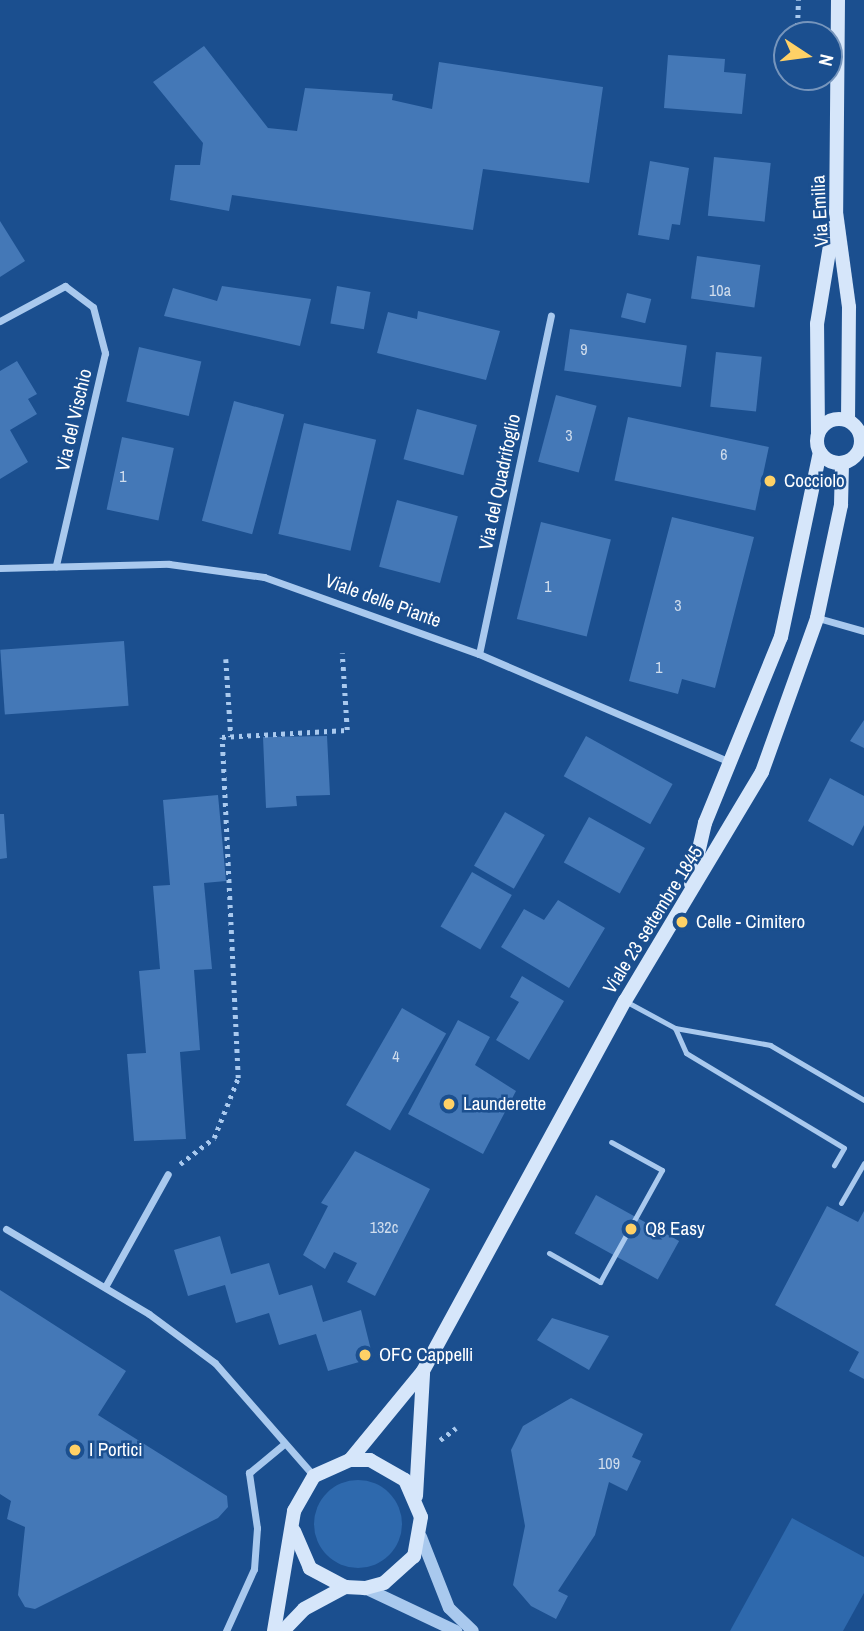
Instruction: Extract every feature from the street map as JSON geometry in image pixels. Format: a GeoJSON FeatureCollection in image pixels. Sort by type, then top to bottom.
{"type":"FeatureCollection","features":[{"type":"Feature","properties":{"kind":"main road","name":"Via Emilia"},"geometry":{"type":"LineString","coordinates":[[838,0],[836,212],[849,307],[848,420]]}},
{"type":"Feature","properties":{"kind":"main road"},"geometry":{"type":"LineString","coordinates":[[690,893],[705,823],[733,763],[781,637],[806,539],[820,452],[817,324],[836,212]]}},
{"type":"Feature","properties":{"kind":"main road"},"geometry":{"type":"LineString","coordinates":[[818,433],[827,422],[848,420],[863,444],[855,457],[842,463],[820,452]]}},
{"type":"Feature","properties":{"kind":"main road","name":"Viale 23 settembre 1845"},"geometry":{"type":"LineString","coordinates":[[314,1476],[350,1460],[423,1371],[625,1000],[762,772],[817,618],[841,505],[842,463]]}},
{"type":"Feature","properties":{"kind":"main road","name":"Viale 23 settembre 1845"},"geometry":{"type":"LineString","coordinates":[[421,1537],[416,1497],[423,1371]]}},
{"type":"Feature","properties":{"kind":"main road"},"geometry":{"type":"LineString","coordinates":[[350,1460],[389,1468],[416,1497]]}},
{"type":"Feature","properties":{"kind":"main road"},"geometry":{"type":"LineString","coordinates":[[274,1631],[294,1531],[294,1511],[314,1476]]}},
{"type":"Feature","properties":{"kind":"main road"},"geometry":{"type":"LineString","coordinates":[[294,1531],[310,1568],[345,1587],[365,1588],[401,1572],[421,1537]]}},
{"type":"Feature","properties":{"kind":"main road"},"geometry":{"type":"LineString","coordinates":[[283,1631],[304,1609],[345,1587]]}},
{"type":"Feature","properties":{"kind":"street","name":"Via del Vischio"},"geometry":{"type":"LineString","coordinates":[[0,321],[65,286],[93,307],[106,353],[57,566]]}},
{"type":"Feature","properties":{"kind":"street","name":"Via del Quadrifoglio"},"geometry":{"type":"LineString","coordinates":[[479,654],[551,316]]}},
{"type":"Feature","properties":{"kind":"street","name":"Viale delle Piante"},"geometry":{"type":"LineString","coordinates":[[0,568],[169,564],[264,577],[479,654],[733,763]]}},
{"type":"Feature","properties":{"kind":"street"},"geometry":{"type":"LineString","coordinates":[[817,618],[864,631]]}},
{"type":"Feature","properties":{"kind":"street"},"geometry":{"type":"LineString","coordinates":[[105,1287],[168,1174]]}},
{"type":"Feature","properties":{"kind":"street"},"geometry":{"type":"LineString","coordinates":[[6,1228],[105,1287],[215,1363],[314,1476]]}},
{"type":"Feature","properties":{"kind":"street"},"geometry":{"type":"LineString","coordinates":[[226,1631],[254,1569],[257,1528],[249,1473],[284,1444]]}},
{"type":"Feature","properties":{"kind":"street"},"geometry":{"type":"LineString","coordinates":[[421,1537],[449,1608],[473,1631]]}},
{"type":"Feature","properties":{"kind":"street"},"geometry":{"type":"LineString","coordinates":[[365,1588],[456,1631]]}},
{"type":"Feature","properties":{"kind":"lane"},"geometry":{"type":"LineString","coordinates":[[625,1000],[675,1028],[771,1045],[864,1100]]}},
{"type":"Feature","properties":{"kind":"lane"},"geometry":{"type":"LineString","coordinates":[[675,1028],[686,1053],[844,1148],[834,1165]]}},
{"type":"Feature","properties":{"kind":"lane"},"geometry":{"type":"LineString","coordinates":[[549,1253],[600,1282],[662,1170],[611,1142]]}},
{"type":"Feature","properties":{"kind":"lane"},"geometry":{"type":"LineString","coordinates":[[841,1203],[864,1163]]}},
{"type":"Feature","properties":{"kind":"path"},"geometry":{"type":"LineString","coordinates":[[797,21],[798,0]]}},
{"type":"Feature","properties":{"kind":"path"},"geometry":{"type":"LineString","coordinates":[[168,1174],[214,1138],[238,1078],[222,737],[347,730],[342,653]]}},
{"type":"Feature","properties":{"kind":"path"},"geometry":{"type":"LineString","coordinates":[[226,659],[231,737]]}},
{"type":"Feature","properties":{"kind":"path"},"geometry":{"type":"LineString","coordinates":[[436,1443],[457,1428]]}},
{"type":"Feature","properties":{"kind":"shaded area"},"geometry":{"type":"Polygon","coordinates":[[[358,1480],[375,1483],[389,1493],[399,1507],[402,1524],[399,1541],[389,1555],[375,1565],[358,1568],[341,1565],[327,1555],[317,1541],[314,1524],[317,1507],[327,1493],[341,1483],[358,1480]]]}},
{"type":"Feature","properties":{"kind":"shaded area"},"geometry":{"type":"Polygon","coordinates":[[[792,1518],[864,1557],[864,1593],[843,1631],[730,1631],[792,1518]]]}},
{"type":"Feature","properties":{"kind":"building"},"geometry":{"type":"Polygon","coordinates":[[[204,46],[268,128],[297,131],[305,88],[393,94],[392,100],[432,109],[439,62],[603,87],[589,183],[483,169],[473,230],[232,195],[229,211],[170,200],[175,165],[200,165],[203,143],[153,82],[204,46]]]}},
{"type":"Feature","properties":{"kind":"building"},"geometry":{"type":"Polygon","coordinates":[[[668,55],[725,59],[724,72],[746,74],[742,114],[664,108],[668,55]]]}},
{"type":"Feature","properties":{"kind":"building"},"geometry":{"type":"Polygon","coordinates":[[[714,157],[771,163],[765,222],[708,216],[714,157]]]}},
{"type":"Feature","properties":{"kind":"building"},"geometry":{"type":"Polygon","coordinates":[[[650,161],[689,168],[680,225],[672,224],[669,240],[638,235],[650,161]]]}},
{"type":"Feature","properties":{"kind":"building"},"geometry":{"type":"Polygon","coordinates":[[[0,221],[25,261],[0,277],[0,221]]]}},
{"type":"Feature","properties":{"kind":"building"},"geometry":{"type":"Polygon","coordinates":[[[697,256],[760,265],[754,307],[691,299],[697,256]]]}},
{"type":"Feature","properties":{"kind":"building"},"geometry":{"type":"Polygon","coordinates":[[[222,286],[311,299],[300,346],[164,316],[173,288],[217,301],[222,286]]]}},
{"type":"Feature","properties":{"kind":"building"},"geometry":{"type":"Polygon","coordinates":[[[337,286],[370,292],[364,329],[330,323],[337,286]]]}},
{"type":"Feature","properties":{"kind":"building"},"geometry":{"type":"Polygon","coordinates":[[[627,293],[651,299],[645,323],[621,317],[627,293]]]}},
{"type":"Feature","properties":{"kind":"building"},"geometry":{"type":"Polygon","coordinates":[[[418,311],[500,331],[486,380],[377,353],[388,312],[417,319],[418,311]]]}},
{"type":"Feature","properties":{"kind":"building"},"geometry":{"type":"Polygon","coordinates":[[[570,329],[687,345],[681,387],[564,371],[570,329]]]}},
{"type":"Feature","properties":{"kind":"building"},"geometry":{"type":"Polygon","coordinates":[[[139,347],[201,361],[189,416],[126,402],[139,347]]]}},
{"type":"Feature","properties":{"kind":"building"},"geometry":{"type":"Polygon","coordinates":[[[716,352],[762,357],[756,412],[710,407],[716,352]]]}},
{"type":"Feature","properties":{"kind":"building"},"geometry":{"type":"Polygon","coordinates":[[[17,361],[37,394],[28,399],[37,414],[10,430],[28,462],[0,479],[0,371],[17,361]]]}},
{"type":"Feature","properties":{"kind":"building"},"geometry":{"type":"Polygon","coordinates":[[[556,395],[597,406],[579,473],[538,462],[556,395]]]}},
{"type":"Feature","properties":{"kind":"building"},"geometry":{"type":"Polygon","coordinates":[[[234,401],[284,414],[252,534],[202,521],[234,401]]]}},
{"type":"Feature","properties":{"kind":"building"},"geometry":{"type":"Polygon","coordinates":[[[417,409],[477,425],[463,475],[404,459],[417,409]]]}},
{"type":"Feature","properties":{"kind":"building"},"geometry":{"type":"Polygon","coordinates":[[[628,417],[769,447],[755,511],[614,481],[628,417]]]}},
{"type":"Feature","properties":{"kind":"building"},"geometry":{"type":"Polygon","coordinates":[[[304,423],[376,440],[350,551],[278,534],[304,423]]]}},
{"type":"Feature","properties":{"kind":"building"},"geometry":{"type":"Polygon","coordinates":[[[122,437],[174,448],[158,520],[107,509],[122,437]]]}},
{"type":"Feature","properties":{"kind":"building"},"geometry":{"type":"Polygon","coordinates":[[[397,500],[458,516],[440,583],[379,567],[397,500]]]}},
{"type":"Feature","properties":{"kind":"building"},"geometry":{"type":"Polygon","coordinates":[[[672,517],[754,537],[715,688],[682,679],[678,694],[629,681],[672,517]]]}},
{"type":"Feature","properties":{"kind":"building"},"geometry":{"type":"Polygon","coordinates":[[[541,522],[611,539],[587,636],[517,619],[541,522]]]}},
{"type":"Feature","properties":{"kind":"building"},"geometry":{"type":"Polygon","coordinates":[[[124,641],[129,706],[5,714],[0,650],[124,641]]]}},
{"type":"Feature","properties":{"kind":"building"},"geometry":{"type":"Polygon","coordinates":[[[864,720],[864,748],[850,741],[864,720]]]}},
{"type":"Feature","properties":{"kind":"building"},"geometry":{"type":"Polygon","coordinates":[[[327,736],[330,795],[296,796],[297,806],[266,808],[263,737],[327,736]]]}},
{"type":"Feature","properties":{"kind":"building"},"geometry":{"type":"Polygon","coordinates":[[[586,736],[673,784],[650,824],[564,776],[586,736]]]}},
{"type":"Feature","properties":{"kind":"building"},"geometry":{"type":"Polygon","coordinates":[[[830,778],[864,796],[864,825],[853,846],[808,821],[830,778]]]}},
{"type":"Feature","properties":{"kind":"building"},"geometry":{"type":"Polygon","coordinates":[[[218,795],[226,881],[204,883],[212,969],[194,970],[200,1050],[180,1052],[186,1139],[134,1141],[127,1054],[146,1053],[139,971],[160,969],[153,886],[170,885],[163,800],[218,795]]]}},
{"type":"Feature","properties":{"kind":"building"},"geometry":{"type":"Polygon","coordinates":[[[505,812],[545,835],[514,889],[474,866],[505,812]]]}},
{"type":"Feature","properties":{"kind":"building"},"geometry":{"type":"Polygon","coordinates":[[[0,814],[4,814],[7,858],[0,859],[0,814]]]}},
{"type":"Feature","properties":{"kind":"building"},"geometry":{"type":"Polygon","coordinates":[[[589,817],[645,848],[620,894],[564,862],[589,817]]]}},
{"type":"Feature","properties":{"kind":"building"},"geometry":{"type":"Polygon","coordinates":[[[472,872],[512,895],[480,950],[440,927],[472,872]]]}},
{"type":"Feature","properties":{"kind":"building"},"geometry":{"type":"Polygon","coordinates":[[[558,900],[605,928],[569,988],[501,947],[524,909],[544,920],[558,900]]]}},
{"type":"Feature","properties":{"kind":"building"},"geometry":{"type":"Polygon","coordinates":[[[522,976],[564,1001],[529,1060],[496,1040],[519,1002],[510,997],[522,976]]]}},
{"type":"Feature","properties":{"kind":"building"},"geometry":{"type":"Polygon","coordinates":[[[402,1008],[446,1034],[390,1130],[346,1105],[402,1008]]]}},
{"type":"Feature","properties":{"kind":"building"},"geometry":{"type":"Polygon","coordinates":[[[458,1020],[490,1037],[475,1065],[516,1091],[483,1154],[408,1114],[458,1020]]]}},
{"type":"Feature","properties":{"kind":"building"},"geometry":{"type":"Polygon","coordinates":[[[355,1151],[430,1189],[375,1296],[347,1282],[357,1263],[334,1252],[325,1269],[303,1255],[328,1206],[321,1203],[355,1151]]]}},
{"type":"Feature","properties":{"kind":"building"},"geometry":{"type":"Polygon","coordinates":[[[596,1195],[679,1241],[658,1280],[575,1233],[596,1195]]]}},
{"type":"Feature","properties":{"kind":"building"},"geometry":{"type":"Polygon","coordinates":[[[827,1206],[858,1222],[864,1211],[864,1379],[849,1371],[859,1352],[775,1305],[827,1206]]]}},
{"type":"Feature","properties":{"kind":"building"},"geometry":{"type":"Polygon","coordinates":[[[220,1236],[231,1274],[269,1263],[279,1295],[312,1285],[323,1322],[361,1310],[373,1358],[328,1371],[316,1334],[279,1345],[269,1313],[236,1323],[225,1285],[188,1296],[174,1250],[220,1236]]]}},
{"type":"Feature","properties":{"kind":"building","name":"I Portici"},"geometry":{"type":"Polygon","coordinates":[[[0,1290],[126,1371],[98,1415],[227,1496],[228,1507],[218,1518],[35,1609],[25,1607],[18,1595],[25,1527],[7,1519],[11,1501],[0,1494],[0,1290]]]}},
{"type":"Feature","properties":{"kind":"building"},"geometry":{"type":"Polygon","coordinates":[[[552,1318],[609,1336],[589,1370],[537,1340],[552,1318]]]}},
{"type":"Feature","properties":{"kind":"building"},"geometry":{"type":"Polygon","coordinates":[[[571,1398],[643,1434],[632,1457],[641,1461],[627,1491],[609,1482],[595,1535],[558,1591],[568,1596],[556,1619],[531,1606],[513,1585],[525,1526],[511,1450],[523,1426],[571,1398]]]}},
{"type":"Feature","properties":{"kind":"place","name":"Cocciolo"},"geometry":{"type":"Point","coordinates":[770,481]}},
{"type":"Feature","properties":{"kind":"place","name":"Celle - Cimitero"},"geometry":{"type":"Point","coordinates":[682,922]}},
{"type":"Feature","properties":{"kind":"place","name":"Launderette"},"geometry":{"type":"Point","coordinates":[449,1104]}},
{"type":"Feature","properties":{"kind":"place","name":"Q8 Easy"},"geometry":{"type":"Point","coordinates":[631,1229]}},
{"type":"Feature","properties":{"kind":"place","name":"OFC Cappelli"},"geometry":{"type":"Point","coordinates":[365,1355]}},
{"type":"Feature","properties":{"kind":"place","name":"I Portici"},"geometry":{"type":"Point","coordinates":[75,1450]}}]}
